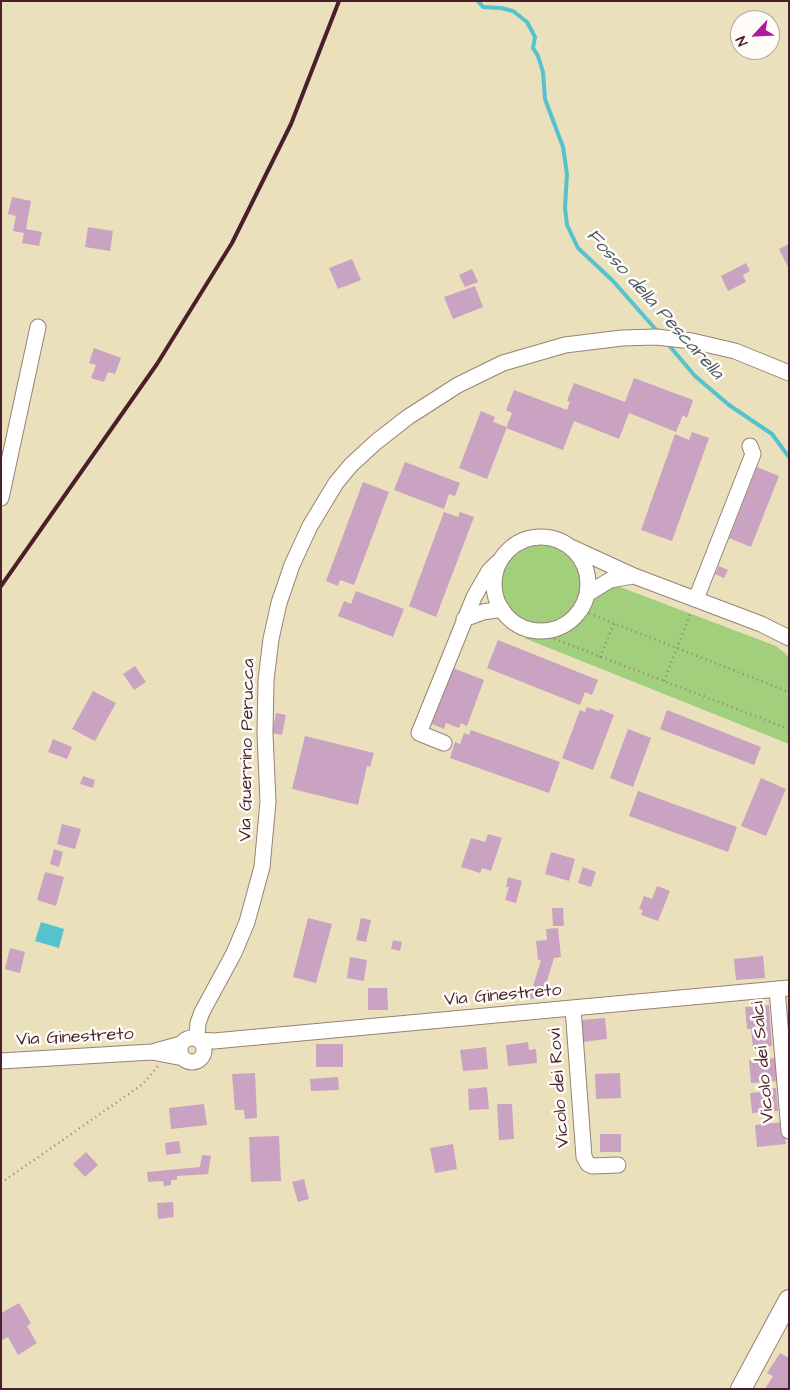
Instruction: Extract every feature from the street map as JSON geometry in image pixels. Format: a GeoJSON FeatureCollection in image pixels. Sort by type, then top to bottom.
{"type":"FeatureCollection","features":[{"type":"Feature","properties":{"kind":"main road"},"geometry":{"type":"LineString","coordinates":[[741,1389],[789,1300]]}},
{"type":"Feature","properties":{"kind":"street"},"geometry":{"type":"LineString","coordinates":[[1,498],[38,327]]}},
{"type":"Feature","properties":{"kind":"street","name":"Via Guerrino Perucca"},"geometry":{"type":"LineString","coordinates":[[190,1048],[202,1012],[241,937],[252,907],[262,866],[268,802],[265,721],[266,680],[271,639],[275,620],[296,555],[310,526],[333,487],[361,456],[392,429],[439,396],[486,370],[522,356],[575,343],[612,338],[656,337],[723,347],[756,358],[789,373]]}},
{"type":"Feature","properties":{"kind":"street"},"geometry":{"type":"LineString","coordinates":[[696,599],[753,454],[750,446]]}},
{"type":"Feature","properties":{"kind":"street"},"geometry":{"type":"LineString","coordinates":[[444,743],[418,733],[464,619],[484,579],[516,544],[529,538],[543,537],[558,540],[634,576],[761,624],[789,638]]}},
{"type":"Feature","properties":{"kind":"street"},"geometry":{"type":"LineString","coordinates":[[503,557],[496,569],[494,583],[496,597],[502,609],[510,619],[520,626],[531,630],[546,631],[560,627],[572,619],[580,610],[587,594],[586,568],[579,556],[570,547]]}},
{"type":"Feature","properties":{"kind":"street"},"geometry":{"type":"LineString","coordinates":[[587,594],[617,577],[634,576]]}},
{"type":"Feature","properties":{"kind":"street"},"geometry":{"type":"LineString","coordinates":[[464,619],[483,612],[502,609]]}},
{"type":"Feature","properties":{"kind":"street","name":"Via Ginestreto"},"geometry":{"type":"LineString","coordinates":[[1,1061],[158,1053],[220,1041],[783,989]]}},
{"type":"Feature","properties":{"kind":"street","name":"Vicolo dei Salci"},"geometry":{"type":"LineString","coordinates":[[783,989],[789,1131]]}},
{"type":"Feature","properties":{"kind":"street","name":"Vicolo dei Rovi"},"geometry":{"type":"LineString","coordinates":[[572,1008],[585,1160],[592,1166],[618,1166]]}},
{"type":"Feature","properties":{"kind":"path"},"geometry":{"type":"LineString","coordinates":[[664,681],[696,599]]}},
{"type":"Feature","properties":{"kind":"path"},"geometry":{"type":"LineString","coordinates":[[580,610],[789,692]]}},
{"type":"Feature","properties":{"kind":"path"},"geometry":{"type":"LineString","coordinates":[[600,656],[614,624]]}},
{"type":"Feature","properties":{"kind":"path"},"geometry":{"type":"LineString","coordinates":[[531,630],[789,729]]}},
{"type":"Feature","properties":{"kind":"path"},"geometry":{"type":"LineString","coordinates":[[1,1183],[143,1084],[155,1070],[158,1053]]}},
{"type":"Feature","properties":{"kind":"green space"},"geometry":{"type":"Polygon","coordinates":[[[541,543],[557,546],[570,555],[579,568],[582,584],[579,600],[570,613],[557,622],[541,625],[525,622],[512,613],[503,600],[500,584],[503,568],[512,555],[525,546],[541,543]]]}},
{"type":"Feature","properties":{"kind":"green space"},"geometry":{"type":"Polygon","coordinates":[[[609,587],[620,587],[776,646],[786,654],[789,658],[789,744],[524,638],[552,637],[567,631],[582,618],[591,598],[609,587]]]}},
{"type":"Feature","properties":{"kind":"water"},"geometry":{"type":"Polygon","coordinates":[[[41,922],[64,929],[59,948],[35,941],[41,922]]]}},
{"type":"Feature","properties":{"kind":"building"},"geometry":{"type":"Polygon","coordinates":[[[12,197],[31,201],[26,229],[42,232],[39,246],[22,243],[24,233],[13,231],[16,216],[8,214],[12,197]]]}},
{"type":"Feature","properties":{"kind":"building"},"geometry":{"type":"Polygon","coordinates":[[[88,227],[113,231],[110,251],[85,247],[88,227]]]}},
{"type":"Feature","properties":{"kind":"building"},"geometry":{"type":"Polygon","coordinates":[[[789,244],[789,269],[779,249],[789,244]]]}},
{"type":"Feature","properties":{"kind":"building"},"geometry":{"type":"Polygon","coordinates":[[[352,259],[361,280],[338,289],[329,268],[352,259]]]}},
{"type":"Feature","properties":{"kind":"building"},"geometry":{"type":"Polygon","coordinates":[[[746,263],[750,271],[743,275],[746,282],[728,291],[721,276],[746,263]]]}},
{"type":"Feature","properties":{"kind":"building"},"geometry":{"type":"Polygon","coordinates":[[[472,269],[478,282],[465,287],[459,275],[472,269]]]}},
{"type":"Feature","properties":{"kind":"building"},"geometry":{"type":"Polygon","coordinates":[[[475,286],[483,307],[453,319],[444,297],[475,286]]]}},
{"type":"Feature","properties":{"kind":"building"},"geometry":{"type":"Polygon","coordinates":[[[94,348],[121,358],[115,374],[108,372],[104,382],[91,378],[96,365],[89,363],[94,348]]]}},
{"type":"Feature","properties":{"kind":"building"},"geometry":{"type":"Polygon","coordinates":[[[634,378],[693,400],[687,418],[683,415],[676,432],[629,413],[619,439],[574,421],[563,450],[506,428],[512,413],[506,410],[514,390],[567,410],[570,402],[567,401],[574,383],[625,402],[634,378]]]}},
{"type":"Feature","properties":{"kind":"building"},"geometry":{"type":"Polygon","coordinates":[[[481,411],[495,417],[493,422],[507,427],[487,479],[459,468],[481,411]]]}},
{"type":"Feature","properties":{"kind":"building"},"geometry":{"type":"Polygon","coordinates":[[[692,432],[709,438],[672,541],[641,530],[675,434],[689,440],[692,432]]]}},
{"type":"Feature","properties":{"kind":"building"},"geometry":{"type":"Polygon","coordinates":[[[405,462],[460,483],[455,496],[449,494],[444,509],[394,490],[405,462]]]}},
{"type":"Feature","properties":{"kind":"building"},"geometry":{"type":"Polygon","coordinates":[[[757,467],[779,476],[751,547],[729,538],[757,467]]]}},
{"type":"Feature","properties":{"kind":"building"},"geometry":{"type":"Polygon","coordinates":[[[363,482],[389,492],[354,585],[340,580],[338,586],[326,581],[363,482]]]}},
{"type":"Feature","properties":{"kind":"building"},"geometry":{"type":"Polygon","coordinates":[[[444,512],[458,517],[460,512],[474,517],[436,617],[409,606],[444,512]]]}},
{"type":"Feature","properties":{"kind":"building"},"geometry":{"type":"Polygon","coordinates":[[[719,566],[728,570],[724,578],[715,574],[719,566]]]}},
{"type":"Feature","properties":{"kind":"building"},"geometry":{"type":"Polygon","coordinates":[[[356,591],[404,609],[393,637],[338,616],[344,601],[351,604],[356,591]]]}},
{"type":"Feature","properties":{"kind":"building"},"geometry":{"type":"Polygon","coordinates":[[[498,640],[598,680],[592,695],[585,692],[580,705],[487,668],[498,640]]]}},
{"type":"Feature","properties":{"kind":"building"},"geometry":{"type":"Polygon","coordinates":[[[135,666],[146,682],[134,690],[123,674],[135,666]]]}},
{"type":"Feature","properties":{"kind":"building"},"geometry":{"type":"Polygon","coordinates":[[[453,668],[484,680],[467,726],[461,723],[459,728],[446,723],[444,729],[432,724],[453,668]]]}},
{"type":"Feature","properties":{"kind":"building"},"geometry":{"type":"Polygon","coordinates":[[[93,691],[116,703],[95,741],[72,729],[93,691]]]}},
{"type":"Feature","properties":{"kind":"building"},"geometry":{"type":"Polygon","coordinates":[[[587,707],[599,711],[600,709],[614,715],[593,770],[562,758],[580,710],[585,712],[587,707]]]}},
{"type":"Feature","properties":{"kind":"building"},"geometry":{"type":"Polygon","coordinates":[[[667,710],[761,747],[754,765],[660,729],[667,710]]]}},
{"type":"Feature","properties":{"kind":"building"},"geometry":{"type":"Polygon","coordinates":[[[276,713],[286,715],[282,735],[272,733],[276,713]]]}},
{"type":"Feature","properties":{"kind":"building"},"geometry":{"type":"Polygon","coordinates":[[[628,729],[651,738],[633,787],[610,778],[628,729]]]}},
{"type":"Feature","properties":{"kind":"building"},"geometry":{"type":"Polygon","coordinates":[[[471,730],[560,762],[549,793],[450,758],[455,742],[460,744],[464,733],[469,735],[471,730]]]}},
{"type":"Feature","properties":{"kind":"building"},"geometry":{"type":"Polygon","coordinates":[[[305,736],[374,753],[370,767],[367,766],[358,805],[292,789],[305,736]]]}},
{"type":"Feature","properties":{"kind":"building"},"geometry":{"type":"Polygon","coordinates":[[[53,739],[72,747],[67,759],[48,752],[53,739]]]}},
{"type":"Feature","properties":{"kind":"building"},"geometry":{"type":"Polygon","coordinates":[[[83,776],[95,780],[93,788],[80,784],[83,776]]]}},
{"type":"Feature","properties":{"kind":"building"},"geometry":{"type":"Polygon","coordinates":[[[761,778],[786,789],[766,836],[741,826],[761,778]]]}},
{"type":"Feature","properties":{"kind":"building"},"geometry":{"type":"Polygon","coordinates":[[[638,791],[737,827],[728,852],[629,816],[638,791]]]}},
{"type":"Feature","properties":{"kind":"building"},"geometry":{"type":"Polygon","coordinates":[[[62,824],[81,829],[75,849],[57,844],[62,824]]]}},
{"type":"Feature","properties":{"kind":"building"},"geometry":{"type":"Polygon","coordinates":[[[488,834],[502,838],[491,871],[482,868],[480,873],[461,867],[471,838],[485,842],[488,834]]]}},
{"type":"Feature","properties":{"kind":"building"},"geometry":{"type":"Polygon","coordinates":[[[54,849],[63,852],[59,867],[50,864],[54,849]]]}},
{"type":"Feature","properties":{"kind":"building"},"geometry":{"type":"Polygon","coordinates":[[[551,852],[575,859],[569,881],[545,874],[551,852]]]}},
{"type":"Feature","properties":{"kind":"building"},"geometry":{"type":"Polygon","coordinates":[[[583,867],[596,872],[591,887],[578,883],[583,867]]]}},
{"type":"Feature","properties":{"kind":"building"},"geometry":{"type":"Polygon","coordinates":[[[45,872],[64,877],[56,906],[37,900],[45,872]]]}},
{"type":"Feature","properties":{"kind":"building"},"geometry":{"type":"Polygon","coordinates":[[[508,877],[522,881],[516,903],[505,900],[509,887],[506,887],[508,877]]]}},
{"type":"Feature","properties":{"kind":"building"},"geometry":{"type":"Polygon","coordinates":[[[657,886],[670,891],[658,921],[641,915],[643,910],[639,909],[644,896],[652,899],[657,886]]]}},
{"type":"Feature","properties":{"kind":"building"},"geometry":{"type":"Polygon","coordinates":[[[552,908],[563,908],[564,926],[553,926],[552,908]]]}},
{"type":"Feature","properties":{"kind":"building"},"geometry":{"type":"Polygon","coordinates":[[[308,918],[332,924],[316,983],[293,977],[308,918]]]}},
{"type":"Feature","properties":{"kind":"building"},"geometry":{"type":"Polygon","coordinates":[[[361,918],[371,920],[366,942],[356,940],[361,918]]]}},
{"type":"Feature","properties":{"kind":"building"},"geometry":{"type":"Polygon","coordinates":[[[558,928],[561,957],[554,958],[542,997],[529,999],[541,960],[538,960],[536,941],[547,940],[546,929],[558,928]]]}},
{"type":"Feature","properties":{"kind":"building"},"geometry":{"type":"Polygon","coordinates":[[[393,940],[402,942],[400,951],[391,949],[393,940]]]}},
{"type":"Feature","properties":{"kind":"building"},"geometry":{"type":"Polygon","coordinates":[[[10,948],[25,952],[20,973],[5,969],[10,948]]]}},
{"type":"Feature","properties":{"kind":"building"},"geometry":{"type":"Polygon","coordinates":[[[763,956],[765,978],[736,980],[734,959],[763,956]]]}},
{"type":"Feature","properties":{"kind":"building"},"geometry":{"type":"Polygon","coordinates":[[[350,957],[367,960],[364,981],[347,978],[350,957]]]}},
{"type":"Feature","properties":{"kind":"building"},"geometry":{"type":"Polygon","coordinates":[[[368,988],[387,988],[388,1010],[368,1010],[368,988]]]}},
{"type":"Feature","properties":{"kind":"building"},"geometry":{"type":"Polygon","coordinates":[[[769,1005],[772,1046],[753,1048],[751,1029],[747,1029],[745,1007],[769,1005]]]}},
{"type":"Feature","properties":{"kind":"building"},"geometry":{"type":"Polygon","coordinates":[[[605,1018],[607,1039],[583,1042],[581,1020],[605,1018]]]}},
{"type":"Feature","properties":{"kind":"building"},"geometry":{"type":"Polygon","coordinates":[[[528,1042],[529,1050],[536,1049],[537,1063],[508,1066],[506,1045],[528,1042]]]}},
{"type":"Feature","properties":{"kind":"building"},"geometry":{"type":"Polygon","coordinates":[[[316,1044],[343,1044],[343,1067],[316,1067],[316,1044]]]}},
{"type":"Feature","properties":{"kind":"building"},"geometry":{"type":"Polygon","coordinates":[[[486,1047],[488,1069],[463,1071],[460,1050],[486,1047]]]}},
{"type":"Feature","properties":{"kind":"building"},"geometry":{"type":"Polygon","coordinates":[[[777,1058],[779,1081],[751,1083],[749,1060],[777,1058]]]}},
{"type":"Feature","properties":{"kind":"building"},"geometry":{"type":"Polygon","coordinates":[[[255,1073],[257,1118],[245,1119],[244,1110],[235,1110],[232,1074],[255,1073]]]}},
{"type":"Feature","properties":{"kind":"building"},"geometry":{"type":"Polygon","coordinates":[[[620,1073],[621,1098],[596,1099],[595,1074],[620,1073]]]}},
{"type":"Feature","properties":{"kind":"building"},"geometry":{"type":"Polygon","coordinates":[[[338,1077],[339,1090],[311,1091],[310,1079],[338,1077]]]}},
{"type":"Feature","properties":{"kind":"building"},"geometry":{"type":"Polygon","coordinates":[[[487,1087],[489,1109],[469,1110],[468,1089],[487,1087]]]}},
{"type":"Feature","properties":{"kind":"building"},"geometry":{"type":"Polygon","coordinates":[[[776,1088],[778,1111],[752,1113],[750,1093],[776,1088]]]}},
{"type":"Feature","properties":{"kind":"building"},"geometry":{"type":"Polygon","coordinates":[[[204,1104],[207,1125],[171,1129],[169,1108],[204,1104]]]}},
{"type":"Feature","properties":{"kind":"building"},"geometry":{"type":"Polygon","coordinates":[[[497,1104],[512,1104],[514,1139],[499,1140],[497,1104]]]}},
{"type":"Feature","properties":{"kind":"building"},"geometry":{"type":"Polygon","coordinates":[[[783,1122],[786,1144],[757,1147],[755,1125],[783,1122]]]}},
{"type":"Feature","properties":{"kind":"building"},"geometry":{"type":"Polygon","coordinates":[[[600,1134],[621,1134],[621,1152],[600,1152],[600,1134]]]}},
{"type":"Feature","properties":{"kind":"building"},"geometry":{"type":"Polygon","coordinates":[[[279,1136],[281,1181],[251,1182],[249,1137],[279,1136]]]}},
{"type":"Feature","properties":{"kind":"building"},"geometry":{"type":"Polygon","coordinates":[[[179,1141],[181,1153],[166,1155],[165,1143],[179,1141]]]}},
{"type":"Feature","properties":{"kind":"building"},"geometry":{"type":"Polygon","coordinates":[[[453,1144],[457,1169],[435,1173],[430,1148],[453,1144]]]}},
{"type":"Feature","properties":{"kind":"building"},"geometry":{"type":"Polygon","coordinates":[[[86,1152],[98,1165],[85,1177],[73,1164],[86,1152]]]}},
{"type":"Feature","properties":{"kind":"building"},"geometry":{"type":"Polygon","coordinates":[[[202,1155],[211,1156],[208,1174],[177,1176],[177,1180],[171,1180],[171,1185],[164,1186],[163,1181],[148,1182],[147,1172],[200,1167],[202,1155]]]}},
{"type":"Feature","properties":{"kind":"building"},"geometry":{"type":"Polygon","coordinates":[[[304,1179],[309,1199],[298,1202],[292,1182],[304,1179]]]}},
{"type":"Feature","properties":{"kind":"building"},"geometry":{"type":"Polygon","coordinates":[[[173,1202],[174,1217],[158,1219],[157,1203],[173,1202]]]}},
{"type":"Feature","properties":{"kind":"building"},"geometry":{"type":"Polygon","coordinates":[[[19,1303],[31,1323],[27,1326],[37,1343],[18,1355],[8,1337],[2,1340],[1,1338],[1,1313],[19,1303]]]}},
{"type":"Feature","properties":{"kind":"building"},"geometry":{"type":"Polygon","coordinates":[[[780,1353],[789,1358],[789,1389],[765,1389],[773,1376],[767,1373],[780,1353]]]}},
{"type":"Feature","properties":{"kind":"waterway","name":"Fosso della Pescarella"},"geometry":{"type":"LineString","coordinates":[[478,1],[483,7],[513,11],[527,22],[535,37],[533,48],[538,56],[543,72],[545,99],[563,147],[567,174],[565,208],[567,225],[578,248],[613,281],[658,332]]}},
{"type":"Feature","properties":{"kind":"waterway","name":"Fosso della Pescarella"},"geometry":{"type":"LineString","coordinates":[[667,343],[695,376],[729,405],[772,434],[789,457]]}},
{"type":"Feature","properties":{"kind":"railway"},"geometry":{"type":"LineString","coordinates":[[1,586],[157,364],[232,243],[291,124],[339,1]]}}]}
